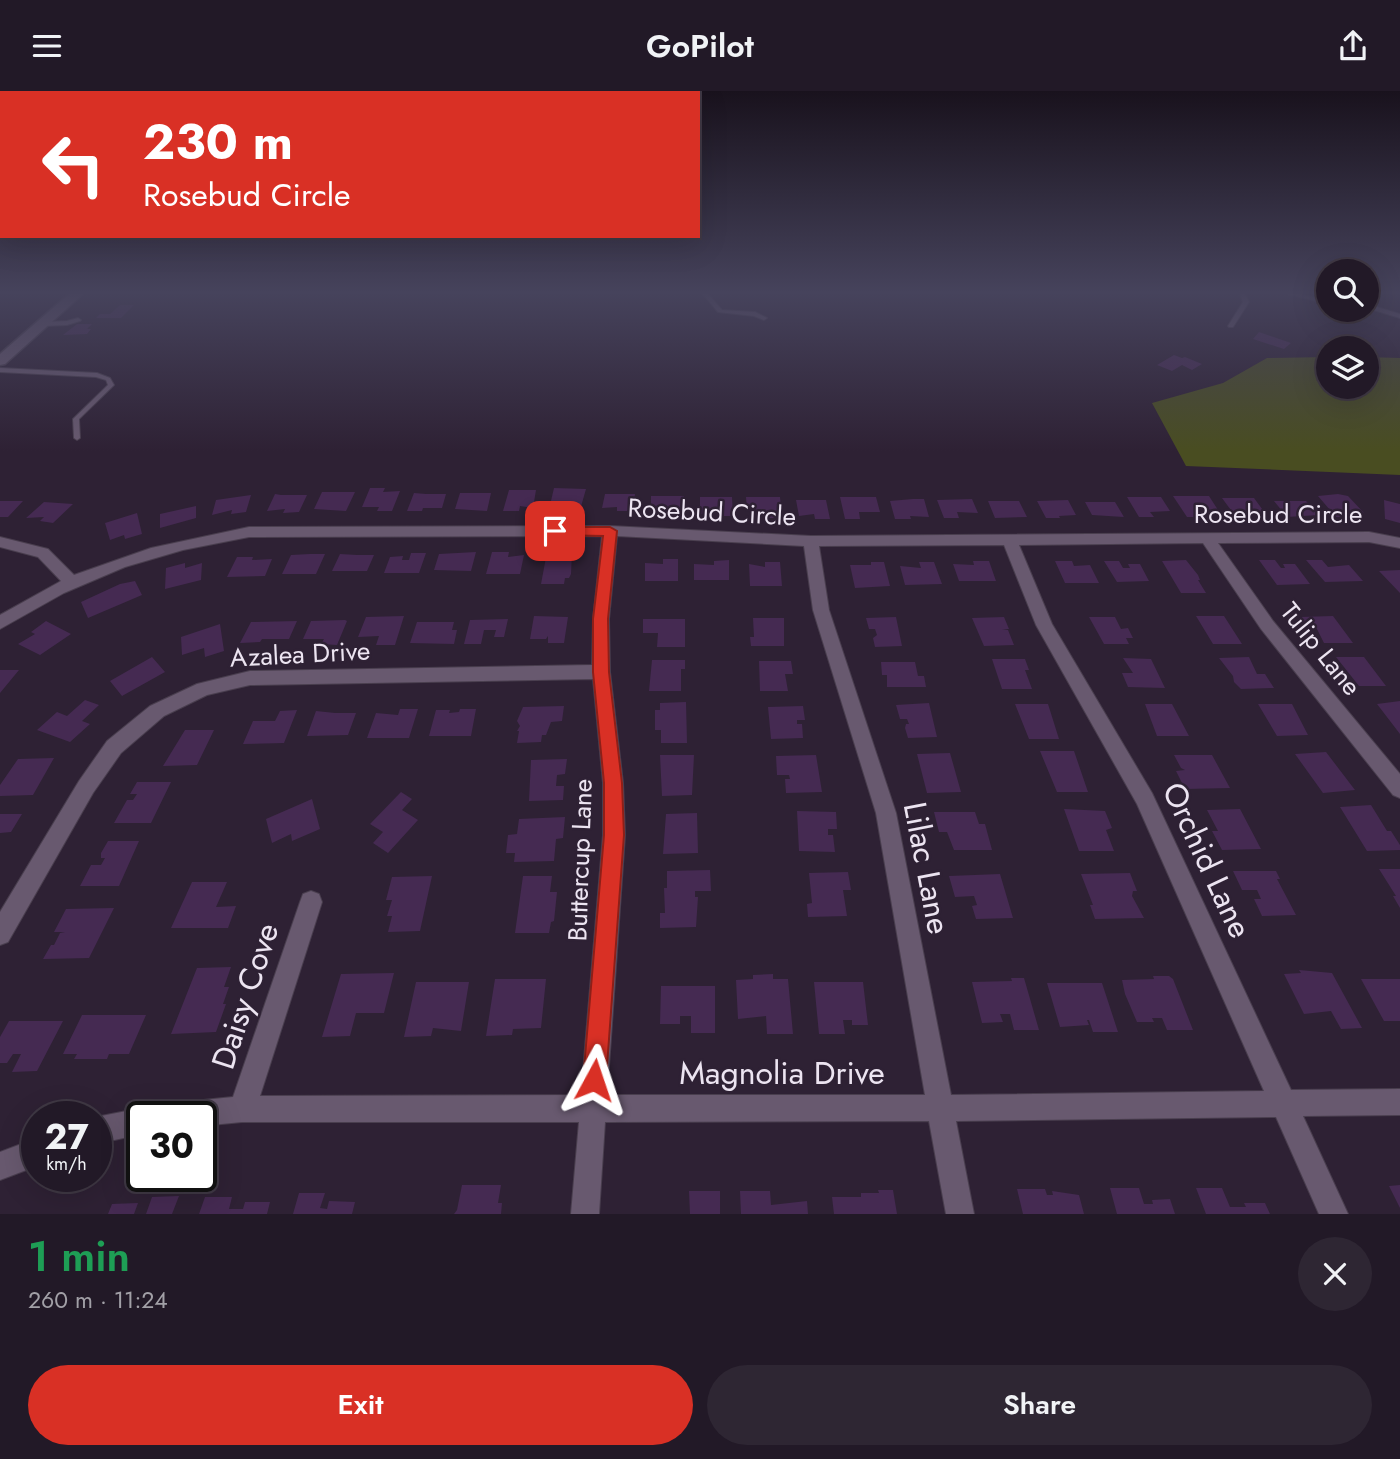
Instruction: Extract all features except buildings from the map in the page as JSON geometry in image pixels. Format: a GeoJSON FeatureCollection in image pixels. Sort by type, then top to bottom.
{"type":"FeatureCollection","features":[{"type":"Feature","properties":{"kind":"street"},"geometry":{"type":"LineString","coordinates":[[0,361],[17,346]]}},
{"type":"Feature","properties":{"kind":"street","name":"Rosebud Circle"},"geometry":{"type":"LineString","coordinates":[[0,623],[71,581],[167,547],[193,540],[249,532],[610,531],[811,541],[1369,537],[1400,543]]}},
{"type":"Feature","properties":{"kind":"street","name":"Buttercup Lane"},"geometry":{"type":"LineString","coordinates":[[585,1214],[614,835],[613,783],[601,672],[601,619],[610,531]]}},
{"type":"Feature","properties":{"kind":"street","name":"Tulip Lane"},"geometry":{"type":"LineString","coordinates":[[1207,538],[1267,625],[1400,789]]}},
{"type":"Feature","properties":{"kind":"street","name":"Orchid Lane"},"geometry":{"type":"LineString","coordinates":[[1009,539],[1044,625],[1145,799],[1334,1214]]}},
{"type":"Feature","properties":{"kind":"street","name":"Lilac Lane"},"geometry":{"type":"LineString","coordinates":[[811,541],[821,610],[886,813],[960,1214]]}},
{"type":"Feature","properties":{"kind":"street"},"geometry":{"type":"LineString","coordinates":[[0,542],[43,553],[71,581]]}},
{"type":"Feature","properties":{"kind":"street","name":"Azalea Drive"},"geometry":{"type":"LineString","coordinates":[[0,934],[86,787],[114,747],[157,711],[203,689],[250,678],[601,672]]}},
{"type":"Feature","properties":{"kind":"street","name":"Daisy Cove"},"geometry":{"type":"LineString","coordinates":[[242,1109],[311,902]]}},
{"type":"Feature","properties":{"kind":"street","name":"Magnolia Drive"},"geometry":{"type":"LineString","coordinates":[[217,1112],[242,1109],[940,1108],[1400,1102]]}},
{"type":"Feature","properties":{"kind":"street"},"geometry":{"type":"LineString","coordinates":[[0,1166],[21,1158]]}},
{"type":"Feature","properties":{"kind":"lane"},"geometry":{"type":"LineString","coordinates":[[0,370],[97,375],[108,379],[111,385],[104,394],[76,419],[76,438]]}},
{"type":"Feature","properties":{"kind":"green space"},"geometry":{"type":"Polygon","coordinates":[[[1316,357],[1316,399],[1379,399],[1379,357],[1400,358],[1400,475],[1186,466],[1152,403],[1223,383],[1267,358],[1316,357]]]}},
{"type":"Feature","properties":{"kind":"route"},"geometry":{"type":"LineString","coordinates":[[555,531],[610,531],[601,619],[601,672],[613,783],[614,835],[594,1080]]}}]}
